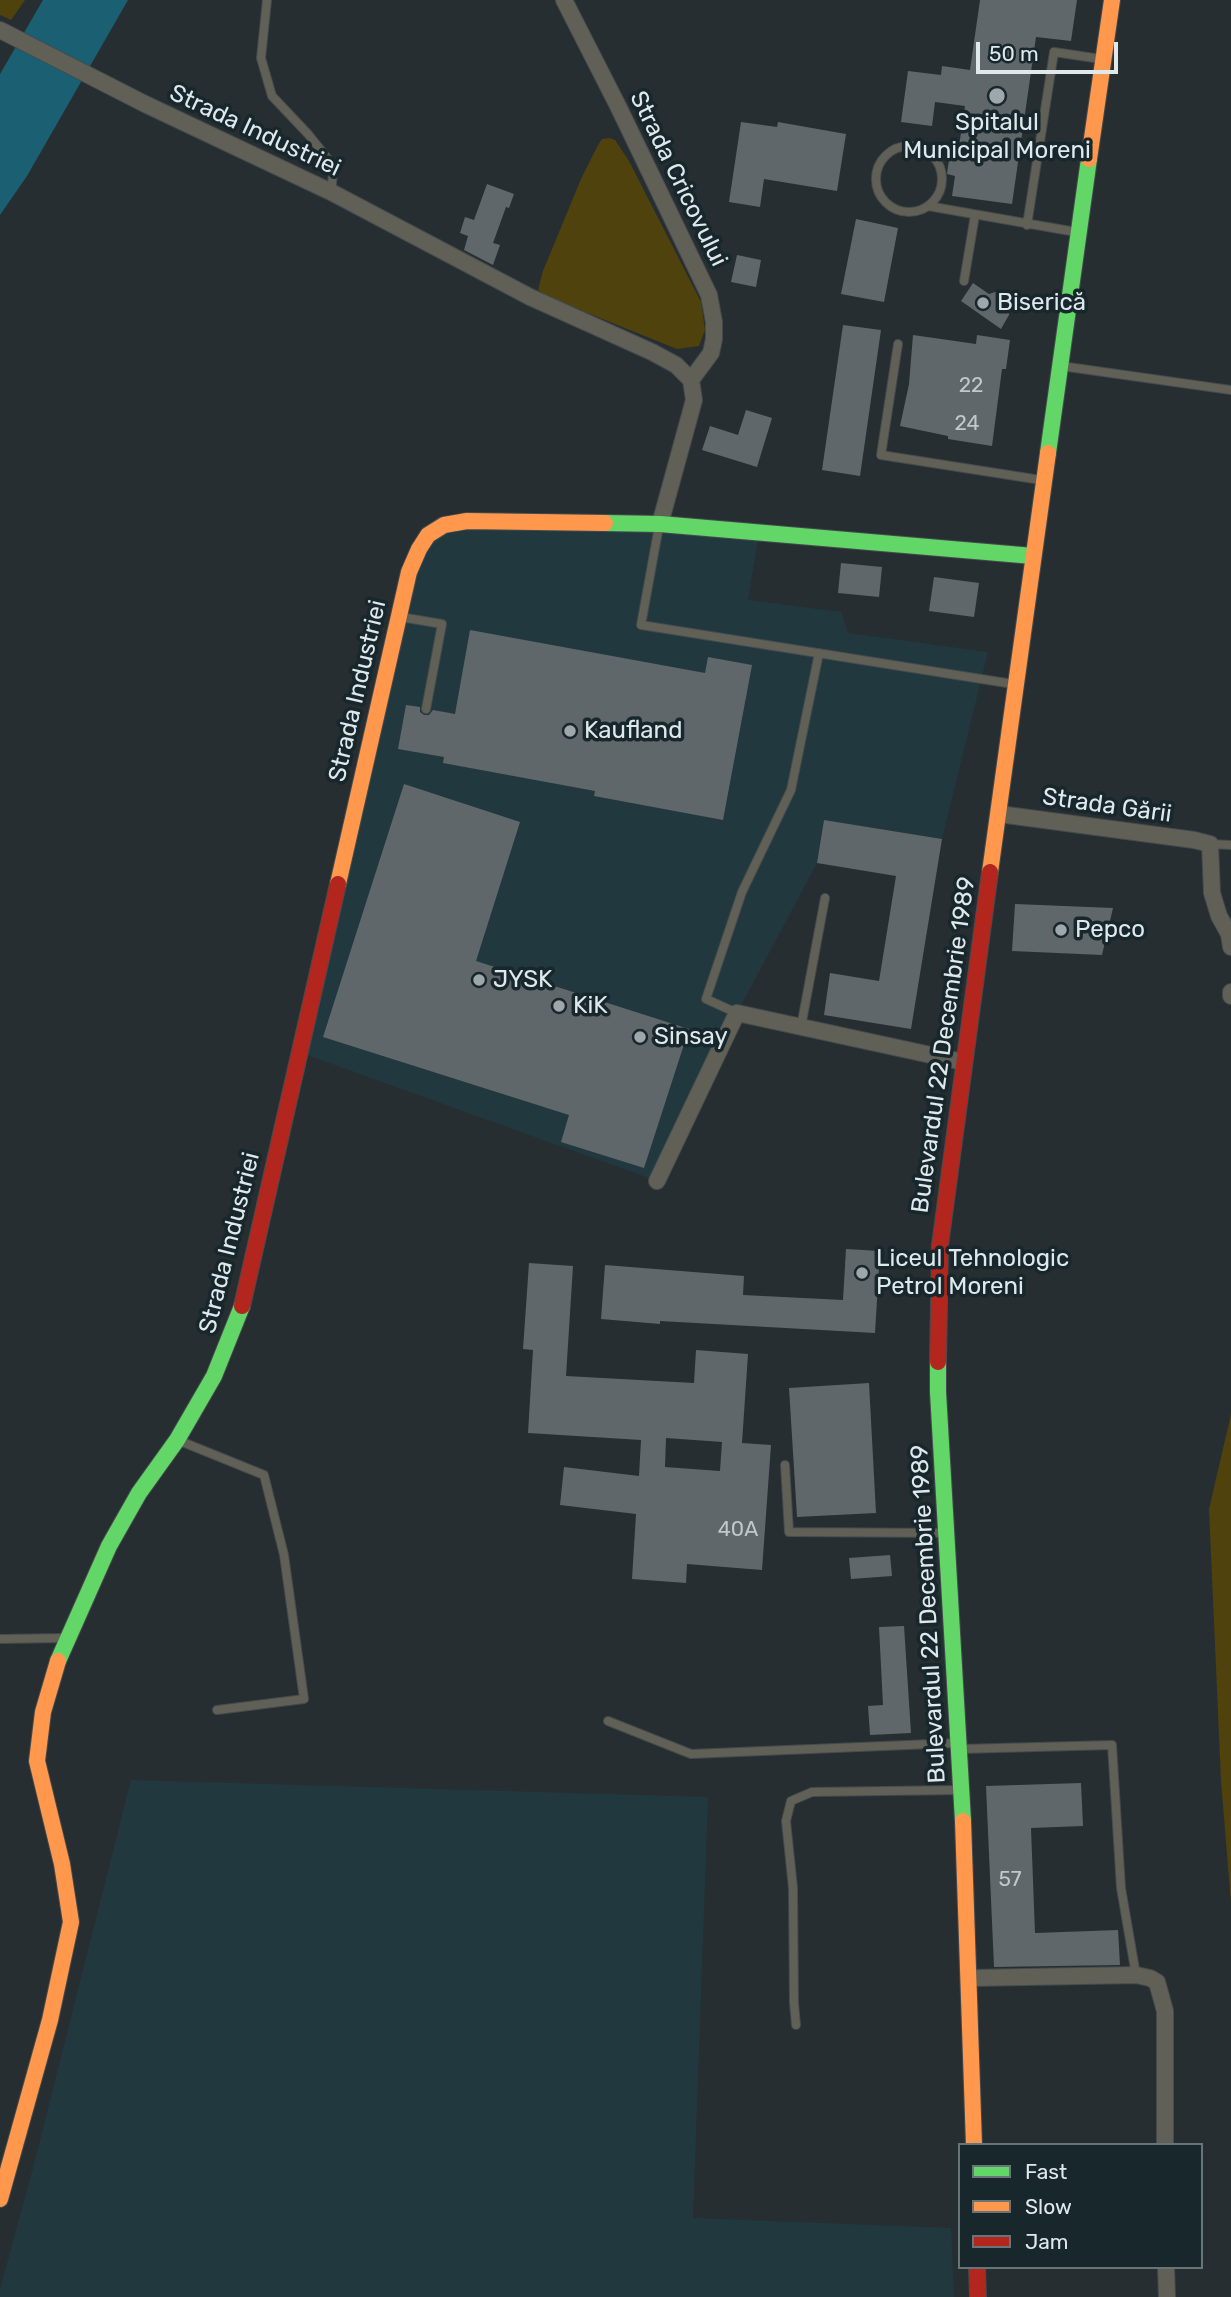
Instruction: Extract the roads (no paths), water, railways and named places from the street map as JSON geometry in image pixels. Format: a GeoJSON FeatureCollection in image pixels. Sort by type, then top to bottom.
{"type":"FeatureCollection","features":[{"type":"Feature","properties":{"kind":"street","name":"Strada Cricovului"},"geometry":{"type":"LineString","coordinates":[[564,0],[709,295],[714,322],[711,353],[691,380]]}},
{"type":"Feature","properties":{"kind":"street","name":"Bulevardul 22 Decembrie 1989"},"geometry":{"type":"LineString","coordinates":[[974,2143],[960,1746],[938,1392],[940,1245],[963,1062],[1112,0]]}},
{"type":"Feature","properties":{"kind":"street","name":"Strada Industriei"},"geometry":{"type":"LineString","coordinates":[[0,30],[331,192],[530,297],[652,352],[676,365],[691,380]]}},
{"type":"Feature","properties":{"kind":"street"},"geometry":{"type":"LineString","coordinates":[[660,524],[694,400],[691,380]]}},
{"type":"Feature","properties":{"kind":"street","name":"Strada Industriei"},"geometry":{"type":"LineString","coordinates":[[0,2199],[50,2020],[71,1922],[62,1864],[37,1761],[43,1712],[58,1661],[109,1546],[139,1493],[177,1440],[214,1376],[242,1306],[398,616],[409,572],[419,549],[428,535],[444,525],[467,521],[660,524],[1033,556]]}},
{"type":"Feature","properties":{"kind":"street","name":"Strada Gării"},"geometry":{"type":"LineString","coordinates":[[999,814],[1210,844]]}},
{"type":"Feature","properties":{"kind":"street"},"geometry":{"type":"LineString","coordinates":[[1210,844],[1212,893],[1231,947]]}},
{"type":"Feature","properties":{"kind":"street"},"geometry":{"type":"LineString","coordinates":[[657,1181],[737,1013],[963,1062]]}},
{"type":"Feature","properties":{"kind":"street"},"geometry":{"type":"LineString","coordinates":[[970,1978],[1136,1975],[1157,1982],[1165,2011],[1166,2143]]}},
{"type":"Feature","properties":{"kind":"street"},"geometry":{"type":"LineString","coordinates":[[977,2269],[978,2297]]}},
{"type":"Feature","properties":{"kind":"street"},"geometry":{"type":"LineString","coordinates":[[1166,2269],[1167,2297]]}},
{"type":"Feature","properties":{"kind":"lane"},"geometry":{"type":"LineString","coordinates":[[267,0],[261,58],[272,96],[328,159],[333,174],[331,192]]}},
{"type":"Feature","properties":{"kind":"lane"},"geometry":{"type":"LineString","coordinates":[[1027,225],[1054,52],[1104,59]]}},
{"type":"Feature","properties":{"kind":"lane"},"geometry":{"type":"LineString","coordinates":[[928,206],[941,190],[942,169],[937,160],[920,147],[910,145],[890,151],[882,159],[875,181],[878,192],[894,209],[906,212],[928,206],[1079,233]]}},
{"type":"Feature","properties":{"kind":"lane"},"geometry":{"type":"LineString","coordinates":[[964,281],[975,215]]}},
{"type":"Feature","properties":{"kind":"lane"},"geometry":{"type":"LineString","coordinates":[[898,344],[881,455],[1044,480]]}},
{"type":"Feature","properties":{"kind":"lane"},"geometry":{"type":"LineString","coordinates":[[1060,366],[1231,390]]}},
{"type":"Feature","properties":{"kind":"lane"},"geometry":{"type":"LineString","coordinates":[[660,524],[641,625],[1016,684]]}},
{"type":"Feature","properties":{"kind":"lane"},"geometry":{"type":"LineString","coordinates":[[398,616],[442,624],[426,709]]}},
{"type":"Feature","properties":{"kind":"lane"},"geometry":{"type":"LineString","coordinates":[[737,1013],[706,999],[742,892],[791,790],[819,653]]}},
{"type":"Feature","properties":{"kind":"lane","name":"Strada Gării"},"geometry":{"type":"LineString","coordinates":[[1210,844],[1231,845]]}},
{"type":"Feature","properties":{"kind":"lane"},"geometry":{"type":"LineString","coordinates":[[801,1027],[825,898]]}},
{"type":"Feature","properties":{"kind":"lane"},"geometry":{"type":"LineString","coordinates":[[177,1440],[264,1475],[285,1555],[304,1699],[217,1710]]}},
{"type":"Feature","properties":{"kind":"lane"},"geometry":{"type":"LineString","coordinates":[[785,1465],[789,1532],[947,1533]]}},
{"type":"Feature","properties":{"kind":"lane"},"geometry":{"type":"LineString","coordinates":[[0,1639],[68,1638]]}},
{"type":"Feature","properties":{"kind":"lane"},"geometry":{"type":"LineString","coordinates":[[608,1721],[691,1754],[960,1746],[1112,1745],[1121,1888],[1136,1975]]}},
{"type":"Feature","properties":{"kind":"lane"},"geometry":{"type":"LineString","coordinates":[[796,2025],[793,1888],[786,1822],[791,1801],[812,1792],[962,1790]]}},
{"type":"Feature","properties":{"kind":"water"},"geometry":{"type":"Polygon","coordinates":[[[43,0],[128,0],[27,176],[0,215],[0,74],[43,0]]]}},
{"type":"Feature","properties":{"kind":"place","name":"Spitalul Municipal Moreni"},"geometry":{"type":"Point","coordinates":[997,96]}},
{"type":"Feature","properties":{"kind":"place","name":"Biserică"},"geometry":{"type":"Point","coordinates":[983,303]}},
{"type":"Feature","properties":{"kind":"place","name":"Kaufland"},"geometry":{"type":"Point","coordinates":[570,731]}},
{"type":"Feature","properties":{"kind":"place","name":"Pepco"},"geometry":{"type":"Point","coordinates":[1061,930]}},
{"type":"Feature","properties":{"kind":"place","name":"JYSK"},"geometry":{"type":"Point","coordinates":[479,980]}},
{"type":"Feature","properties":{"kind":"place","name":"KiK"},"geometry":{"type":"Point","coordinates":[559,1006]}},
{"type":"Feature","properties":{"kind":"place","name":"Sinsay"},"geometry":{"type":"Point","coordinates":[640,1037]}},
{"type":"Feature","properties":{"kind":"place","name":"Liceul Tehnologic Petrol Moreni"},"geometry":{"type":"Point","coordinates":[862,1273]}}]}
